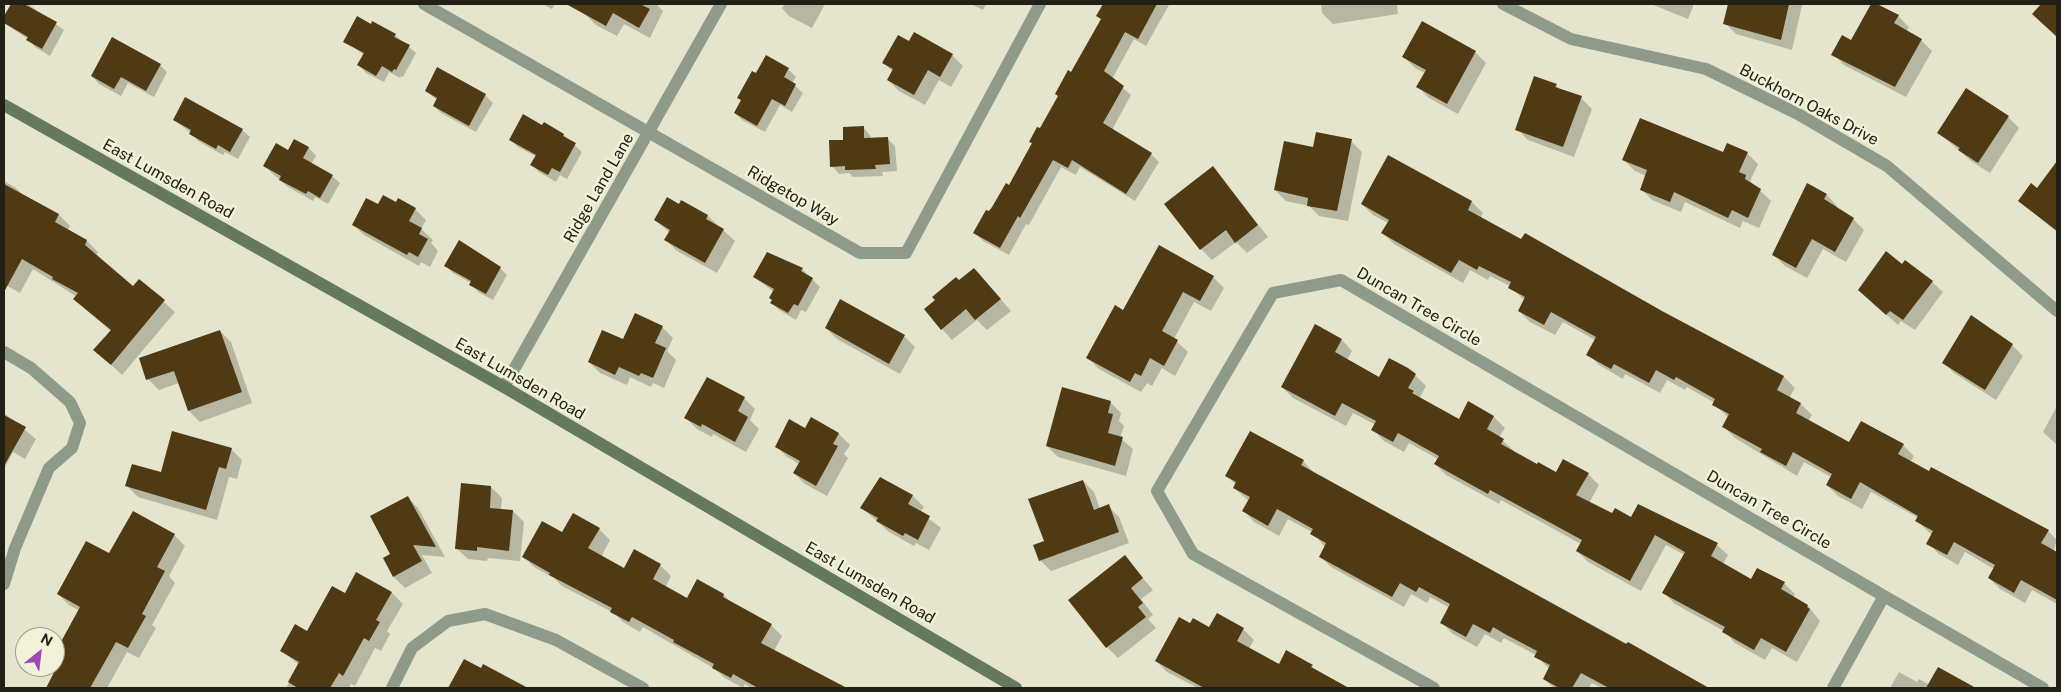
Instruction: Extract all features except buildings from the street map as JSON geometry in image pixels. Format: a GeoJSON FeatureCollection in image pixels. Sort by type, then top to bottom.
{"type":"FeatureCollection","features":[{"type":"Feature","properties":{"kind":"street","name":"Ridgetop Way"},"geometry":{"type":"LineString","coordinates":[[424,4],[860,253],[906,253],[1040,4]]}},
{"type":"Feature","properties":{"kind":"street","name":"Ridge Land Lane"},"geometry":{"type":"LineString","coordinates":[[504,388],[721,4]]}},
{"type":"Feature","properties":{"kind":"street","name":"Buckhorn Oaks Drive"},"geometry":{"type":"LineString","coordinates":[[1503,4],[1571,39],[1706,69],[1798,114],[1887,166],[2057,311]]}},
{"type":"Feature","properties":{"kind":"street","name":"East Lumsden Road"},"geometry":{"type":"LineString","coordinates":[[4,105],[504,388],[1016,688]]}},
{"type":"Feature","properties":{"kind":"street","name":"Duncan Tree Circle"},"geometry":{"type":"LineString","coordinates":[[1434,688],[1193,554],[1157,490],[1273,293],[1341,280],[2042,688]]}},
{"type":"Feature","properties":{"kind":"street"},"geometry":{"type":"LineString","coordinates":[[4,352],[32,368],[70,402],[80,423],[72,448],[49,468],[15,548],[4,584]]}},
{"type":"Feature","properties":{"kind":"street"},"geometry":{"type":"LineString","coordinates":[[1833,688],[1884,596]]}},
{"type":"Feature","properties":{"kind":"street"},"geometry":{"type":"LineString","coordinates":[[392,688],[412,648],[448,621],[485,614],[556,640],[644,688]]}}]}
